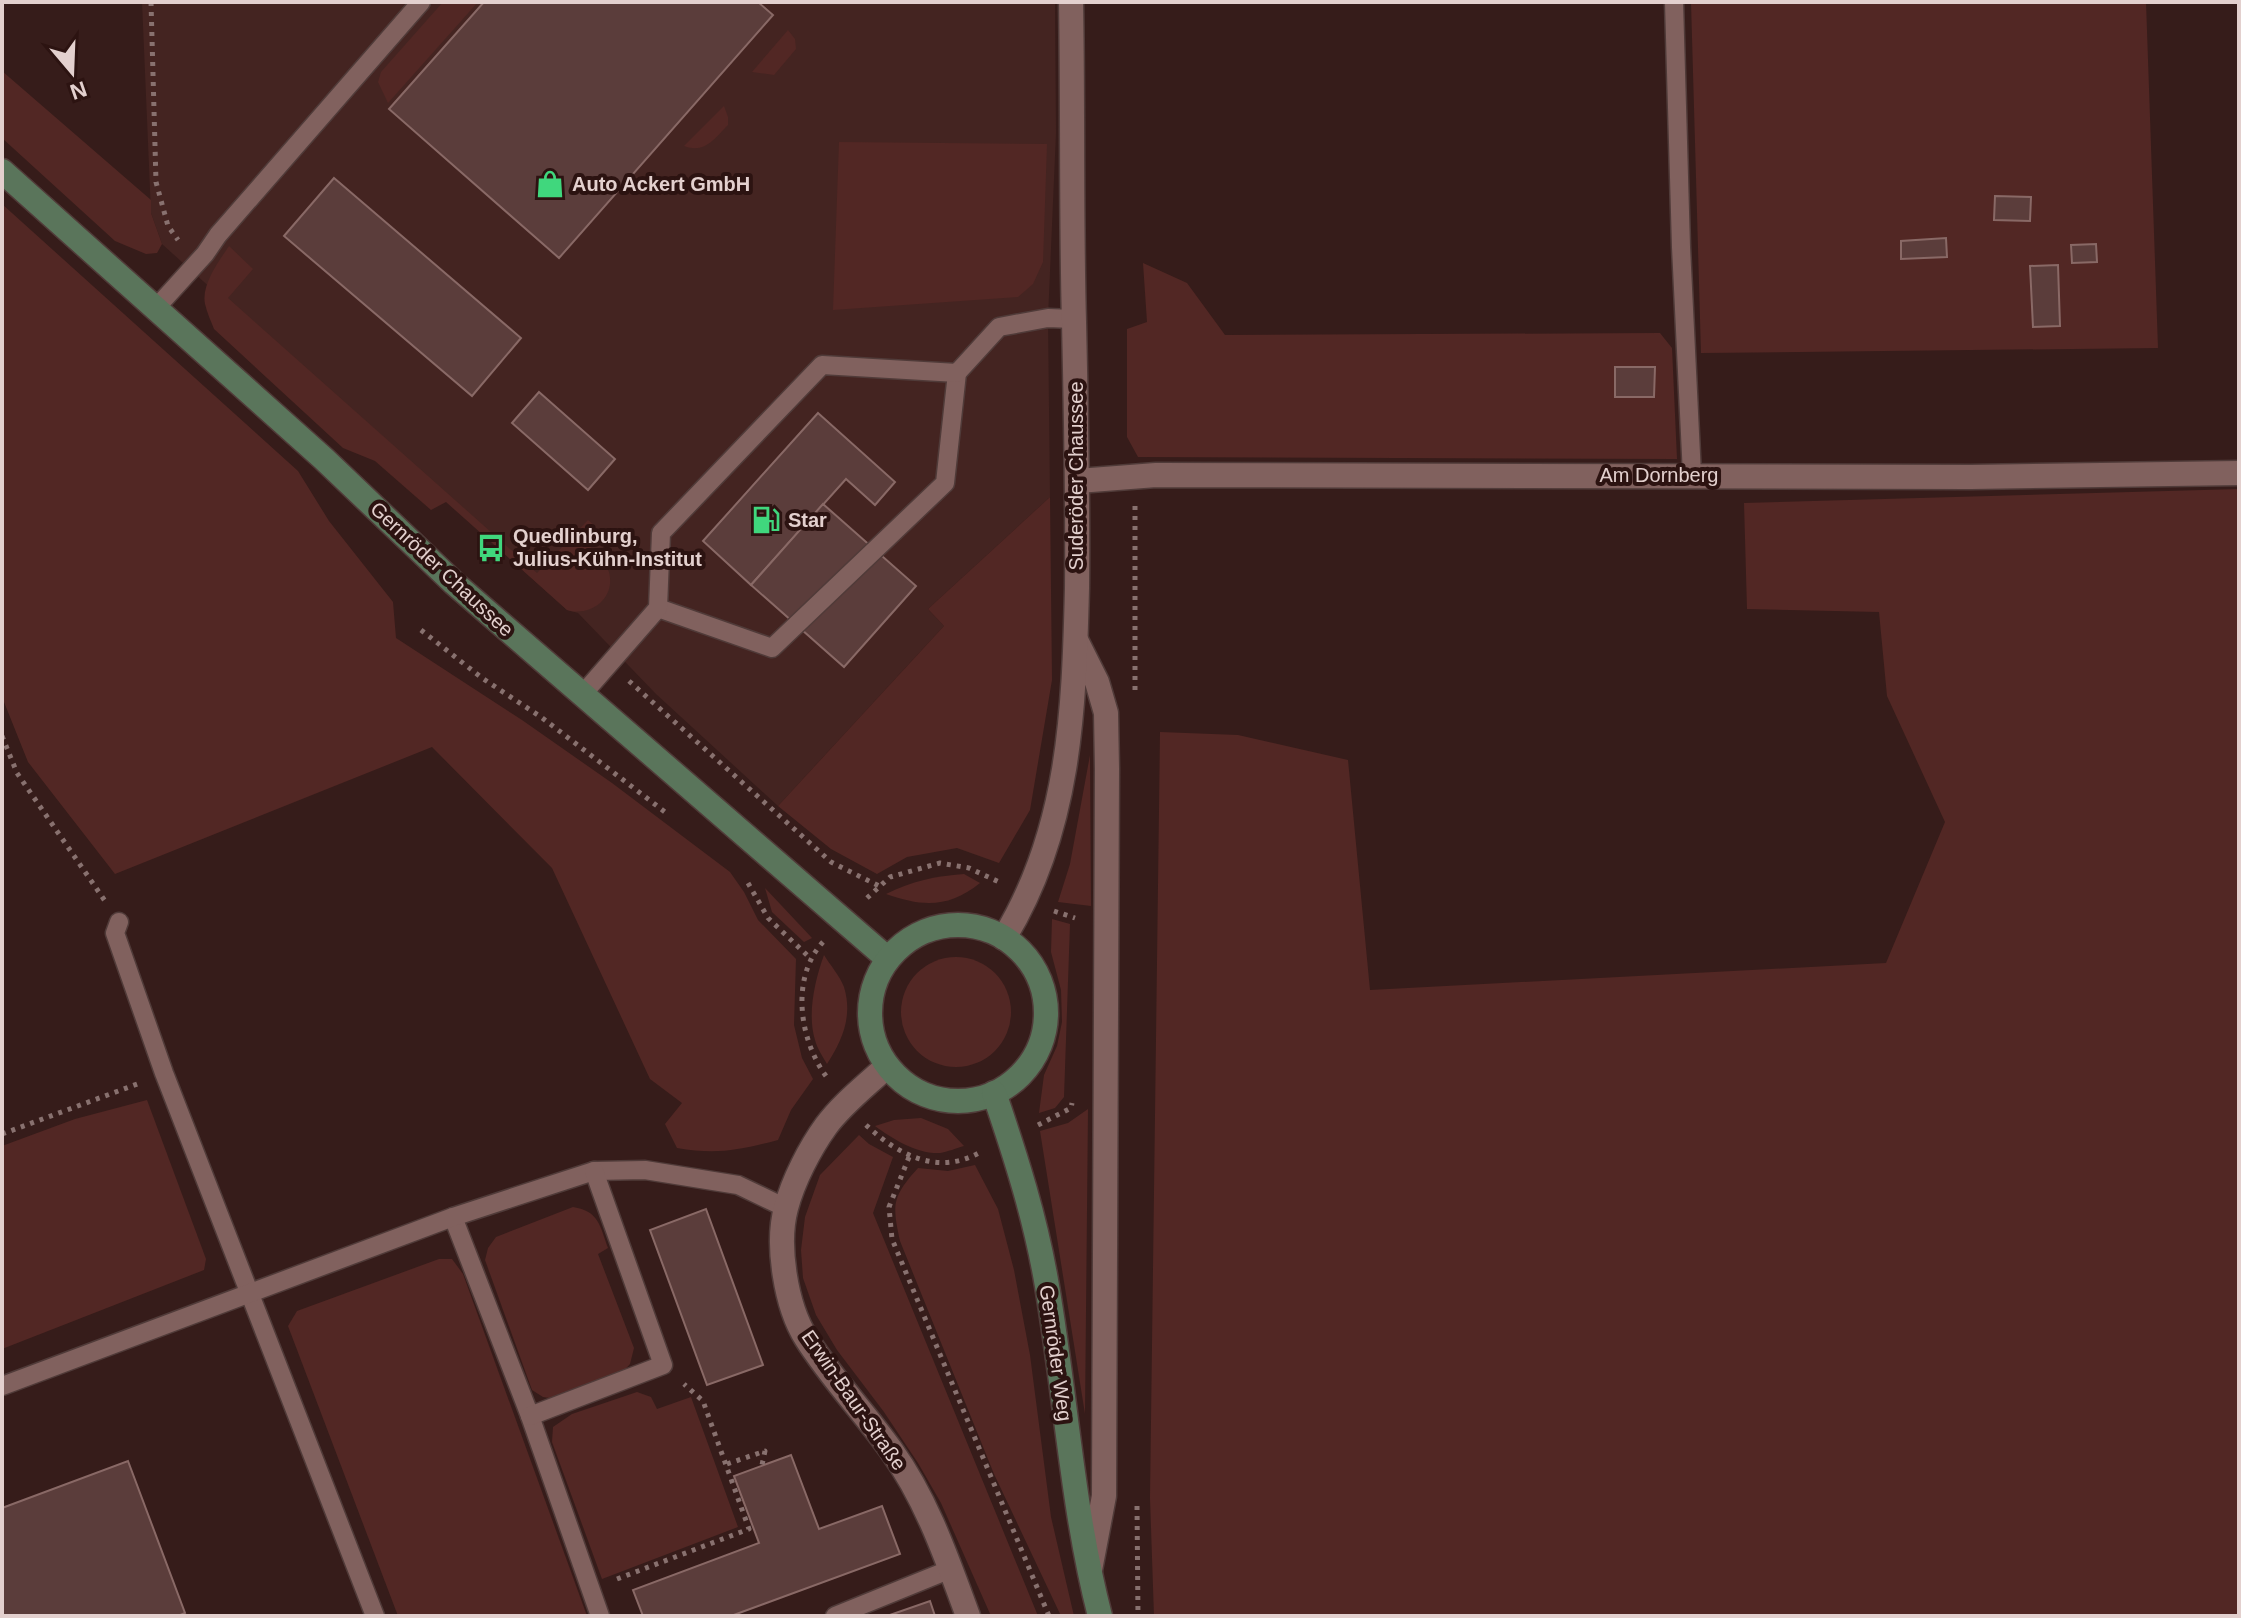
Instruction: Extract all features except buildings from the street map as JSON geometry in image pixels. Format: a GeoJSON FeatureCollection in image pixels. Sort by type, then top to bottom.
{"type":"FeatureCollection","features":[{"type":"Feature","properties":{"kind":"main road","name":"Gernröder Chaussee"},"geometry":{"type":"LineString","coordinates":[[2,171],[324,459],[454,583],[888,959]]}},
{"type":"Feature","properties":{"kind":"main road"},"geometry":{"type":"LineString","coordinates":[[948,926],[978,928],[1004,938],[1022,953],[1035,971],[1044,992],[1046,1014],[1043,1036],[1035,1057],[1022,1074],[994,1093],[963,1101],[931,1097],[911,1088],[887,1066],[873,1039],[870,1018],[874,987],[888,959],[919,934],[948,926]]}},
{"type":"Feature","properties":{"kind":"main road","name":"Gernröder Weg"},"geometry":{"type":"LineString","coordinates":[[994,1093],[1028,1194],[1047,1285],[1078,1509],[1100,1616]]}},
{"type":"Feature","properties":{"kind":"street","name":"Suderöder Chaussee"},"geometry":{"type":"LineString","coordinates":[[1004,938],[1028,897],[1047,847],[1068,754],[1076,639],[1078,481],[1073,319],[1071,2]]}},
{"type":"Feature","properties":{"kind":"street","name":"Am Dornberg"},"geometry":{"type":"LineString","coordinates":[[1078,481],[1156,475],[1971,477],[2239,473]]}},
{"type":"Feature","properties":{"kind":"street"},"geometry":{"type":"LineString","coordinates":[[1076,639],[1097,682],[1106,713],[1104,1496],[1090,1572]]}},
{"type":"Feature","properties":{"kind":"street","name":"Erwin-Baur-Straße"},"geometry":{"type":"LineString","coordinates":[[887,1066],[826,1126],[803,1166],[786,1208],[782,1249],[790,1298],[804,1336],[893,1452],[927,1509],[968,1616]]}},
{"type":"Feature","properties":{"kind":"lane"},"geometry":{"type":"LineString","coordinates":[[156,308],[421,2]]}},
{"type":"Feature","properties":{"kind":"lane"},"geometry":{"type":"LineString","coordinates":[[1674,2],[1692,475]]}},
{"type":"Feature","properties":{"kind":"lane"},"geometry":{"type":"LineString","coordinates":[[658,608],[772,648],[945,483],[957,373],[999,327],[1048,318],[1073,319]]}},
{"type":"Feature","properties":{"kind":"lane"},"geometry":{"type":"LineString","coordinates":[[582,695],[658,608],[661,533],[822,365],[957,373]]}},
{"type":"Feature","properties":{"kind":"lane"},"geometry":{"type":"LineString","coordinates":[[119,922],[115,933],[164,1073],[375,1616]]}},
{"type":"Feature","properties":{"kind":"lane"},"geometry":{"type":"LineString","coordinates":[[2,1386],[453,1217],[594,1171],[645,1170],[738,1185],[786,1208]]}},
{"type":"Feature","properties":{"kind":"lane"},"geometry":{"type":"LineString","coordinates":[[530,1416],[663,1365],[594,1171]]}},
{"type":"Feature","properties":{"kind":"lane"},"geometry":{"type":"LineString","coordinates":[[453,1217],[530,1416],[600,1616]]}},
{"type":"Feature","properties":{"kind":"lane"},"geometry":{"type":"LineString","coordinates":[[835,1616],[951,1569]]}},
{"type":"Feature","properties":{"kind":"path"},"geometry":{"type":"LineString","coordinates":[[151,2],[156,182],[168,226],[196,264]]}},
{"type":"Feature","properties":{"kind":"path"},"geometry":{"type":"LineString","coordinates":[[421,630],[666,813]]}},
{"type":"Feature","properties":{"kind":"path"},"geometry":{"type":"LineString","coordinates":[[610,664],[831,862],[878,889],[890,877],[940,863],[969,868],[1001,883]]}},
{"type":"Feature","properties":{"kind":"path"},"geometry":{"type":"LineString","coordinates":[[2,736],[17,773],[119,922]]}},
{"type":"Feature","properties":{"kind":"path"},"geometry":{"type":"LineString","coordinates":[[741,871],[768,918],[810,958]]}},
{"type":"Feature","properties":{"kind":"path"},"geometry":{"type":"LineString","coordinates":[[1055,911],[1077,918],[1077,932]]}},
{"type":"Feature","properties":{"kind":"path"},"geometry":{"type":"LineString","coordinates":[[819,946],[810,958],[802,1016],[806,1039],[817,1065],[826,1076]]}},
{"type":"Feature","properties":{"kind":"path"},"geometry":{"type":"LineString","coordinates":[[2,1134],[164,1073]]}},
{"type":"Feature","properties":{"kind":"path"},"geometry":{"type":"LineString","coordinates":[[867,1126],[899,1152],[921,1161],[951,1163],[976,1155],[1009,1134],[1071,1108],[1075,1093]]}},
{"type":"Feature","properties":{"kind":"path"},"geometry":{"type":"LineString","coordinates":[[909,1156],[889,1207],[892,1239],[1049,1616]]}},
{"type":"Feature","properties":{"kind":"path"},"geometry":{"type":"LineString","coordinates":[[590,1589],[749,1529],[703,1401],[663,1365]]}},
{"type":"Feature","properties":{"kind":"path"},"geometry":{"type":"LineString","coordinates":[[727,1464],[765,1451],[762,1465]]}},
{"type":"Feature","properties":{"kind":"shaded area"},"geometry":{"type":"Polygon","coordinates":[[[142,2],[1055,2],[1056,133],[1048,318],[1050,497],[928,609],[944,626],[778,806],[656,694],[578,613],[567,610],[162,244],[151,213],[142,2]]]}},
{"type":"Feature","properties":{"kind":"shaded area"},"geometry":{"type":"Polygon","coordinates":[[[443,2],[478,2],[388,103],[378,82],[381,72],[443,2]]]}},
{"type":"Feature","properties":{"kind":"shaded area"},"geometry":{"type":"Polygon","coordinates":[[[1691,2],[2146,2],[2158,348],[1701,353],[1691,2]]]}},
{"type":"Feature","properties":{"kind":"shaded area"},"geometry":{"type":"Polygon","coordinates":[[[788,30],[795,39],[796,49],[774,75],[752,72],[788,30]]]}},
{"type":"Feature","properties":{"kind":"shaded area"},"geometry":{"type":"Polygon","coordinates":[[[2,71],[151,200],[151,213],[162,244],[157,253],[146,254],[115,241],[2,138],[2,71]]]}},
{"type":"Feature","properties":{"kind":"shaded area"},"geometry":{"type":"Polygon","coordinates":[[[724,106],[728,125],[709,144],[698,148],[684,146],[724,106]]]}},
{"type":"Feature","properties":{"kind":"shaded area"},"geometry":{"type":"Polygon","coordinates":[[[839,142],[1047,144],[1043,262],[1033,284],[1018,297],[833,310],[839,142]]]}},
{"type":"Feature","properties":{"kind":"shaded area"},"geometry":{"type":"Polygon","coordinates":[[[2,204],[298,471],[329,521],[393,602],[396,638],[612,783],[730,872],[758,920],[796,959],[794,1025],[802,1058],[813,1079],[791,1110],[778,1140],[728,1150],[677,1148],[665,1124],[682,1103],[650,1079],[552,868],[432,747],[115,874],[28,762],[2,697],[2,204]]]}},
{"type":"Feature","properties":{"kind":"shaded area"},"geometry":{"type":"Polygon","coordinates":[[[229,246],[253,269],[228,298],[537,573],[588,520],[594,525],[581,538],[601,558],[609,572],[609,590],[605,598],[584,611],[567,610],[446,502],[431,510],[375,461],[343,448],[214,329],[204,297],[212,274],[229,246]]]}},
{"type":"Feature","properties":{"kind":"shaded area"},"geometry":{"type":"Polygon","coordinates":[[[1143,263],[1187,283],[1225,335],[1660,333],[1672,348],[1677,459],[1138,457],[1127,437],[1127,329],[1147,322],[1143,263]]]}},
{"type":"Feature","properties":{"kind":"shaded area"},"geometry":{"type":"Polygon","coordinates":[[[2239,489],[2239,1616],[1154,1616],[1150,1498],[1160,732],[1238,735],[1348,760],[1370,990],[1886,963],[1945,822],[1887,696],[1879,612],[1747,609],[1744,503],[2239,489]]]}},
{"type":"Feature","properties":{"kind":"shaded area"},"geometry":{"type":"Polygon","coordinates":[[[1050,497],[1052,680],[1030,810],[999,863],[957,848],[907,857],[877,874],[831,849],[778,806],[944,626],[928,609],[1050,497]]]}},
{"type":"Feature","properties":{"kind":"shaded area"},"geometry":{"type":"Polygon","coordinates":[[[1090,755],[1091,906],[1058,902],[1070,864],[1090,755]]]}},
{"type":"Feature","properties":{"kind":"shaded area"},"geometry":{"type":"Polygon","coordinates":[[[964,874],[980,883],[946,901],[924,903],[886,894],[924,880],[964,874]]]}},
{"type":"Feature","properties":{"kind":"shaded area"},"geometry":{"type":"Polygon","coordinates":[[[765,888],[812,938],[804,942],[772,912],[765,888]]]}},
{"type":"Feature","properties":{"kind":"shaded area"},"geometry":{"type":"Polygon","coordinates":[[[1052,919],[1070,924],[1064,1097],[1055,1108],[1039,1113],[1044,1075],[1057,1046],[1062,1022],[1061,990],[1051,952],[1052,919]]]}},
{"type":"Feature","properties":{"kind":"shaded area"},"geometry":{"type":"Polygon","coordinates":[[[824,955],[842,983],[847,1008],[841,1037],[827,1064],[816,1043],[812,1019],[815,986],[824,955]]]}},
{"type":"Feature","properties":{"kind":"shaded area"},"geometry":{"type":"Polygon","coordinates":[[[956,957],[977,962],[995,973],[1006,991],[1011,1012],[1006,1033],[995,1051],[977,1062],[956,1067],[935,1062],[917,1051],[906,1033],[901,1012],[906,991],[917,973],[935,962],[956,957]]]}},
{"type":"Feature","properties":{"kind":"shaded area"},"geometry":{"type":"Polygon","coordinates":[[[147,1100],[206,1259],[204,1270],[2,1349],[2,1146],[75,1119],[147,1100]]]}},
{"type":"Feature","properties":{"kind":"shaded area"},"geometry":{"type":"Polygon","coordinates":[[[1088,1109],[1085,1414],[1040,1131],[1068,1123],[1088,1109]]]}},
{"type":"Feature","properties":{"kind":"shaded area"},"geometry":{"type":"Polygon","coordinates":[[[921,1118],[948,1129],[964,1146],[940,1153],[922,1151],[897,1141],[875,1126],[894,1120],[921,1118]]]}},
{"type":"Feature","properties":{"kind":"shaded area"},"geometry":{"type":"Polygon","coordinates":[[[859,1135],[893,1157],[873,1213],[1038,1616],[991,1616],[941,1503],[918,1463],[837,1350],[816,1315],[803,1278],[801,1250],[805,1217],[820,1175],[859,1135]]]}},
{"type":"Feature","properties":{"kind":"shaded area"},"geometry":{"type":"Polygon","coordinates":[[[975,1165],[998,1209],[1014,1270],[1030,1355],[1051,1517],[1074,1616],[1061,1616],[994,1474],[900,1241],[896,1202],[903,1186],[918,1168],[948,1171],[975,1165]]]}},
{"type":"Feature","properties":{"kind":"shaded area"},"geometry":{"type":"Polygon","coordinates":[[[573,1207],[588,1212],[600,1226],[608,1248],[598,1254],[634,1348],[630,1364],[621,1374],[556,1399],[543,1397],[532,1390],[485,1260],[488,1248],[496,1237],[573,1207]]]}},
{"type":"Feature","properties":{"kind":"shaded area"},"geometry":{"type":"Polygon","coordinates":[[[439,1259],[452,1259],[463,1274],[587,1616],[398,1616],[288,1326],[297,1311],[439,1259]]]}},
{"type":"Feature","properties":{"kind":"shaded area"},"geometry":{"type":"Polygon","coordinates":[[[637,1392],[651,1397],[657,1409],[691,1397],[738,1527],[602,1579],[552,1442],[553,1427],[572,1414],[637,1392]]]}},
{"type":"Feature","properties":{"kind":"place","name":"Auto Ackert GmbH"},"geometry":{"type":"Point","coordinates":[550,184]}},
{"type":"Feature","properties":{"kind":"place","name":"Star"},"geometry":{"type":"Point","coordinates":[766,520]}},
{"type":"Feature","properties":{"kind":"place","name":"Quedlinburg, Julius-Kühn-Institut"},"geometry":{"type":"Point","coordinates":[491,548]}}]}
